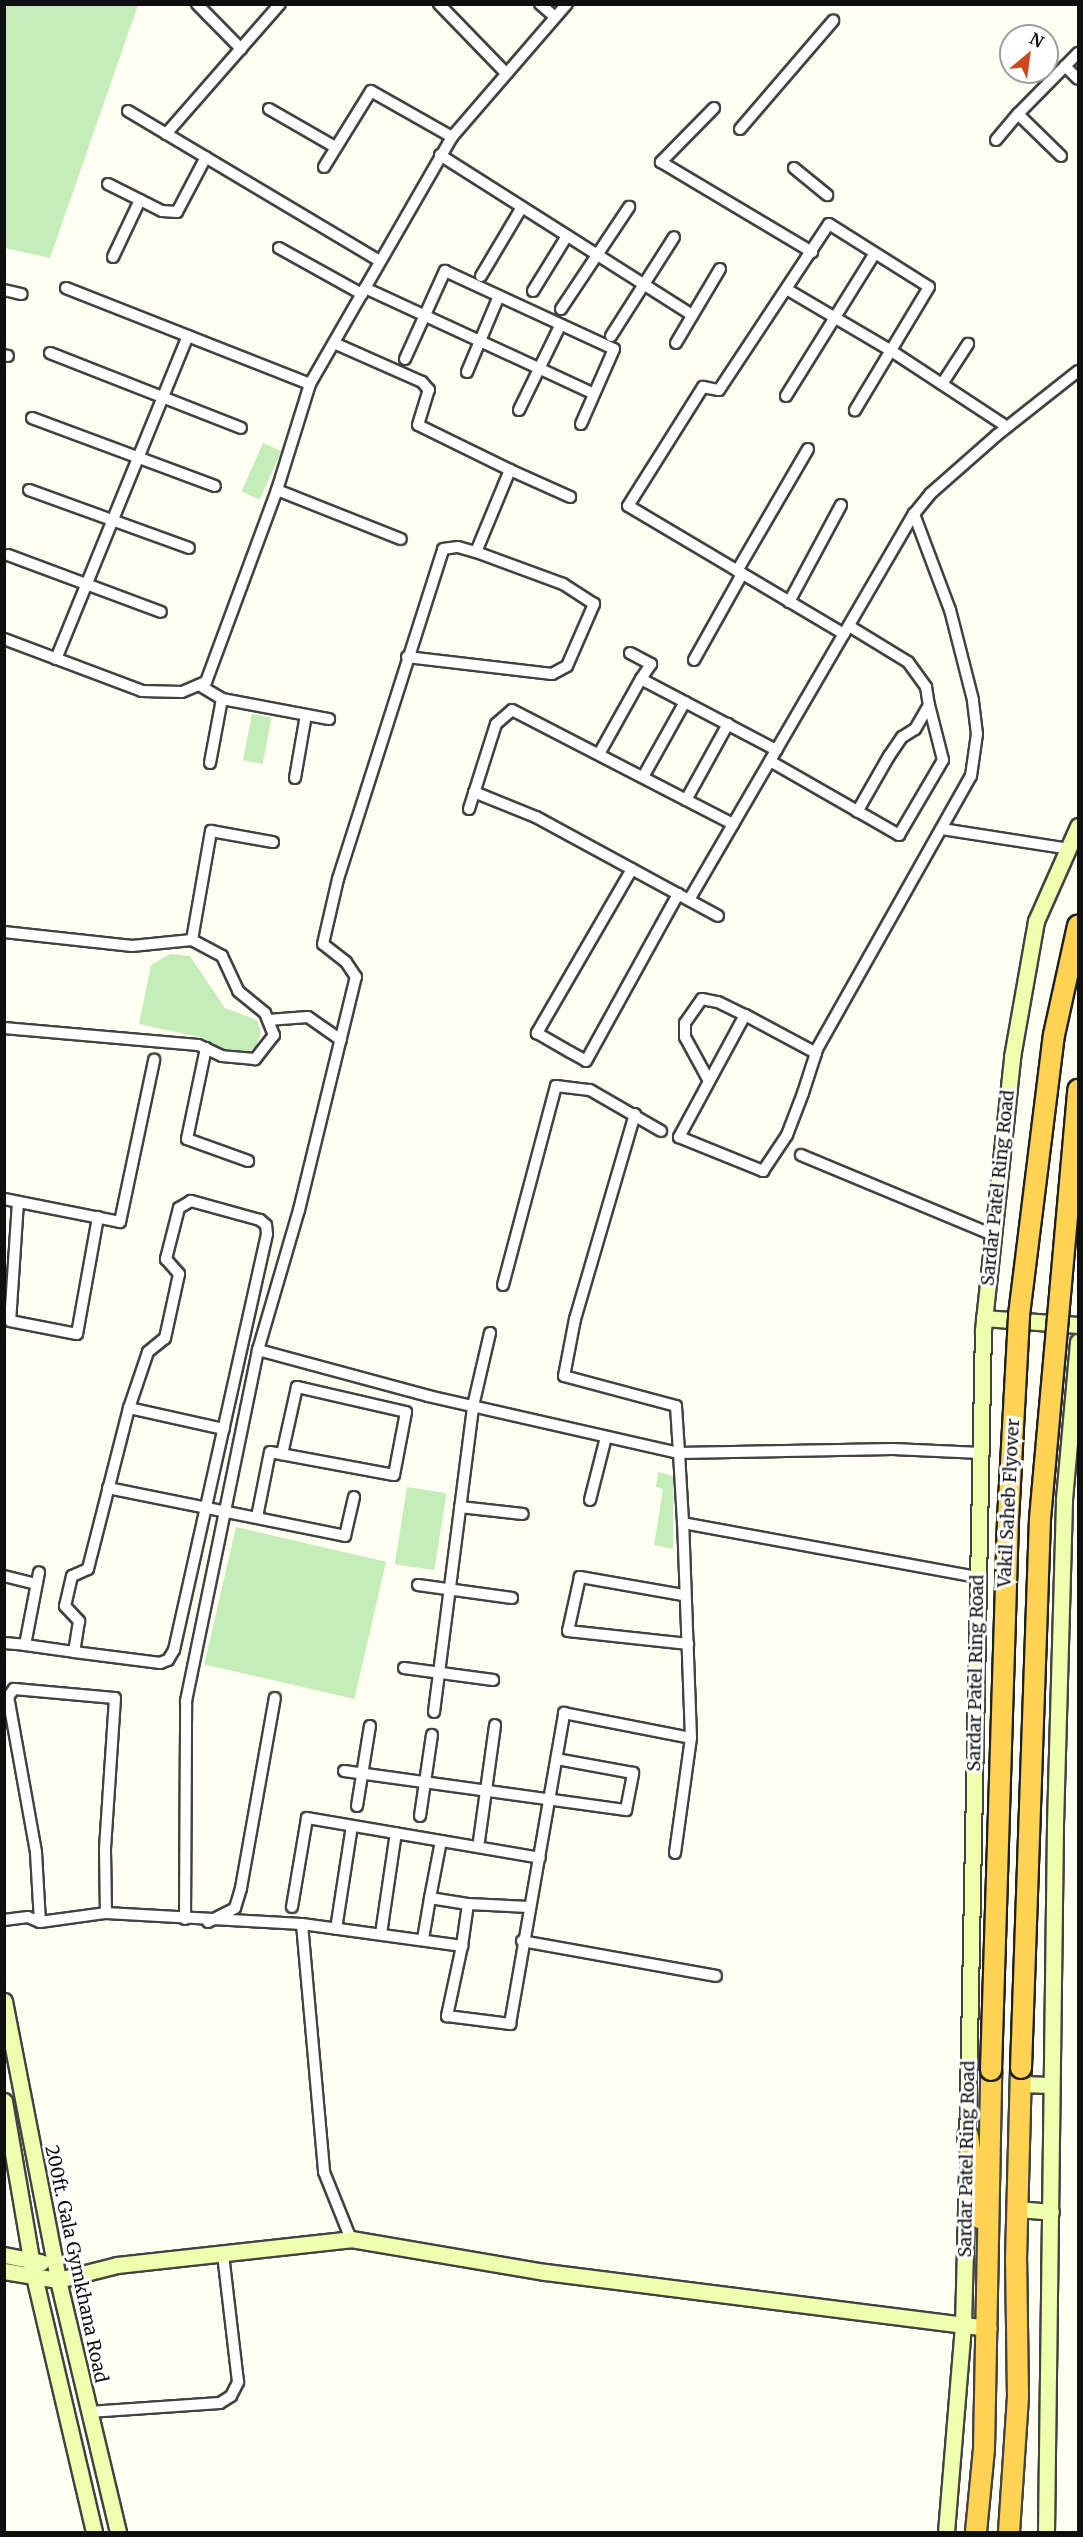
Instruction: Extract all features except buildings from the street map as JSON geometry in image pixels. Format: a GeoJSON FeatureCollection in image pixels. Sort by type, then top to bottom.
{"type":"FeatureCollection","features":[{"type":"Feature","properties":{"kind":"highway","name":"Vakil Saheb Flyover"},"geometry":{"type":"LineString","coordinates":[[991,2077],[1008,1520],[1019,1315],[1053,1035],[1078,926]]}},
{"type":"Feature","properties":{"kind":"highway","name":"Vakil Saheb Flyover"},"geometry":{"type":"LineString","coordinates":[[1021,2076],[1040,1519],[1078,1090]]}},
{"type":"Feature","properties":{"kind":"highway"},"geometry":{"type":"LineString","coordinates":[[1009,2532],[1018,2397],[1021,2076]]}},
{"type":"Feature","properties":{"kind":"highway","name":"Sardar Patel Ring Road"},"geometry":{"type":"LineString","coordinates":[[976,2532],[984,2449],[988,2328],[991,2077]]}},
{"type":"Feature","properties":{"kind":"highway"},"geometry":{"type":"LineString","coordinates":[[968,2136],[989,2277]]}},
{"type":"Feature","properties":{"kind":"street"},"geometry":{"type":"LineString","coordinates":[[197,4],[241,49]]}},
{"type":"Feature","properties":{"kind":"street"},"geometry":{"type":"LineString","coordinates":[[166,134],[280,4]]}},
{"type":"Feature","properties":{"kind":"street"},"geometry":{"type":"LineString","coordinates":[[439,4],[506,72]]}},
{"type":"Feature","properties":{"kind":"street"},"geometry":{"type":"LineString","coordinates":[[540,4],[554,16]]}},
{"type":"Feature","properties":{"kind":"street"},"geometry":{"type":"LineString","coordinates":[[4,639],[142,691],[182,692],[206,682],[277,490],[310,384],[452,137],[554,16],[567,4]]}},
{"type":"Feature","properties":{"kind":"street"},"geometry":{"type":"LineString","coordinates":[[740,129],[833,21]]}},
{"type":"Feature","properties":{"kind":"street"},"geometry":{"type":"LineString","coordinates":[[996,140],[1018,114],[1078,53]]}},
{"type":"Feature","properties":{"kind":"street"},"geometry":{"type":"LineString","coordinates":[[1065,66],[1078,79]]}},
{"type":"Feature","properties":{"kind":"street"},"geometry":{"type":"LineString","coordinates":[[324,167],[371,91],[452,137]]}},
{"type":"Feature","properties":{"kind":"street"},"geometry":{"type":"LineString","coordinates":[[714,108],[661,162],[812,252]]}},
{"type":"Feature","properties":{"kind":"street"},"geometry":{"type":"LineString","coordinates":[[269,109],[335,147]]}},
{"type":"Feature","properties":{"kind":"street"},"geometry":{"type":"LineString","coordinates":[[128,111],[380,261]]}},
{"type":"Feature","properties":{"kind":"street"},"geometry":{"type":"LineString","coordinates":[[1018,114],[1061,156]]}},
{"type":"Feature","properties":{"kind":"street"},"geometry":{"type":"LineString","coordinates":[[440,155],[692,315]]}},
{"type":"Feature","properties":{"kind":"street"},"geometry":{"type":"LineString","coordinates":[[108,184],[162,211],[177,213],[206,157]]}},
{"type":"Feature","properties":{"kind":"street"},"geometry":{"type":"LineString","coordinates":[[794,168],[827,195]]}},
{"type":"Feature","properties":{"kind":"street"},"geometry":{"type":"LineString","coordinates":[[113,257],[140,200]]}},
{"type":"Feature","properties":{"kind":"street"},"geometry":{"type":"LineString","coordinates":[[481,276],[522,207]]}},
{"type":"Feature","properties":{"kind":"street"},"geometry":{"type":"LineString","coordinates":[[561,309],[628,207]]}},
{"type":"Feature","properties":{"kind":"street"},"geometry":{"type":"LineString","coordinates":[[770,760],[898,835],[943,760],[926,687],[908,662],[789,602],[628,507],[703,387],[719,390],[788,290],[829,224],[929,287],[855,410]]}},
{"type":"Feature","properties":{"kind":"street"},"geometry":{"type":"LineString","coordinates":[[533,291],[567,236]]}},
{"type":"Feature","properties":{"kind":"street"},"geometry":{"type":"LineString","coordinates":[[611,336],[674,237]]}},
{"type":"Feature","properties":{"kind":"street"},"geometry":{"type":"LineString","coordinates":[[279,248],[364,291],[425,316],[594,394]]}},
{"type":"Feature","properties":{"kind":"street"},"geometry":{"type":"LineString","coordinates":[[786,396],[875,253]]}},
{"type":"Feature","properties":{"kind":"street"},"geometry":{"type":"LineString","coordinates":[[676,343],[720,269]]}},
{"type":"Feature","properties":{"kind":"street"},"geometry":{"type":"LineString","coordinates":[[405,359],[445,271],[614,349],[581,424]]}},
{"type":"Feature","properties":{"kind":"street"},"geometry":{"type":"LineString","coordinates":[[66,288],[310,384]]}},
{"type":"Feature","properties":{"kind":"street"},"geometry":{"type":"LineString","coordinates":[[4,290],[22,294]]}},
{"type":"Feature","properties":{"kind":"street"},"geometry":{"type":"LineString","coordinates":[[788,290],[890,350],[1008,427]]}},
{"type":"Feature","properties":{"kind":"street"},"geometry":{"type":"LineString","coordinates":[[467,372],[499,297]]}},
{"type":"Feature","properties":{"kind":"street"},"geometry":{"type":"LineString","coordinates":[[519,410],[560,326]]}},
{"type":"Feature","properties":{"kind":"street"},"geometry":{"type":"LineString","coordinates":[[56,659],[188,336]]}},
{"type":"Feature","properties":{"kind":"street"},"geometry":{"type":"LineString","coordinates":[[334,343],[422,382],[429,390],[418,425],[570,497]]}},
{"type":"Feature","properties":{"kind":"street"},"geometry":{"type":"LineString","coordinates":[[942,384],[968,344]]}},
{"type":"Feature","properties":{"kind":"street"},"geometry":{"type":"LineString","coordinates":[[50,353],[241,428]]}},
{"type":"Feature","properties":{"kind":"street"},"geometry":{"type":"LineString","coordinates":[[689,900],[914,514],[930,494],[1078,371]]}},
{"type":"Feature","properties":{"kind":"street"},"geometry":{"type":"LineString","coordinates":[[32,418],[215,486]]}},
{"type":"Feature","properties":{"kind":"street"},"geometry":{"type":"LineString","coordinates":[[694,660],[808,450]]}},
{"type":"Feature","properties":{"kind":"street"},"geometry":{"type":"LineString","coordinates":[[476,552],[510,470]]}},
{"type":"Feature","properties":{"kind":"street"},"geometry":{"type":"LineString","coordinates":[[29,490],[189,548]]}},
{"type":"Feature","properties":{"kind":"street"},"geometry":{"type":"LineString","coordinates":[[277,490],[401,539]]}},
{"type":"Feature","properties":{"kind":"street"},"geometry":{"type":"LineString","coordinates":[[789,602],[841,505]]}},
{"type":"Feature","properties":{"kind":"street"},"geometry":{"type":"LineString","coordinates":[[745,1015],[679,1137],[763,1171],[787,1136],[816,1053],[971,776],[977,734],[973,700],[950,610],[914,514]]}},
{"type":"Feature","properties":{"kind":"street"},"geometry":{"type":"LineString","coordinates":[[185,1919],[186,1701],[258,1350],[299,1210],[356,977],[346,962],[323,944],[338,879],[407,657],[443,549],[458,547],[476,552],[563,584],[594,604],[567,666],[552,674],[407,657]]}},
{"type":"Feature","properties":{"kind":"street"},"geometry":{"type":"LineString","coordinates":[[8,555],[161,612]]}},
{"type":"Feature","properties":{"kind":"street"},"geometry":{"type":"LineString","coordinates":[[599,754],[651,664],[630,653]]}},
{"type":"Feature","properties":{"kind":"street"},"geometry":{"type":"LineString","coordinates":[[641,679],[776,750]]}},
{"type":"Feature","properties":{"kind":"street"},"geometry":{"type":"LineString","coordinates":[[199,685],[222,699],[329,719]]}},
{"type":"Feature","properties":{"kind":"street"},"geometry":{"type":"LineString","coordinates":[[210,763],[222,699]]}},
{"type":"Feature","properties":{"kind":"street"},"geometry":{"type":"LineString","coordinates":[[643,777],[685,702]]}},
{"type":"Feature","properties":{"kind":"street"},"geometry":{"type":"LineString","coordinates":[[857,812],[889,756],[902,737],[915,729],[929,705]]}},
{"type":"Feature","properties":{"kind":"street"},"geometry":{"type":"LineString","coordinates":[[469,809],[496,724],[512,710],[733,824]]}},
{"type":"Feature","properties":{"kind":"street"},"geometry":{"type":"LineString","coordinates":[[295,778],[306,715]]}},
{"type":"Feature","properties":{"kind":"street"},"geometry":{"type":"LineString","coordinates":[[686,800],[728,724]]}},
{"type":"Feature","properties":{"kind":"street"},"geometry":{"type":"LineString","coordinates":[[474,792],[536,817],[718,916]]}},
{"type":"Feature","properties":{"kind":"street","name":"Sardar Patel Ring Road"},"geometry":{"type":"LineString","coordinates":[[946,2532],[963,2325],[984,1318],[1012,1057],[1036,921],[1074,850],[1078,826]]}},
{"type":"Feature","properties":{"kind":"street"},"geometry":{"type":"LineString","coordinates":[[942,829],[1074,850]]}},
{"type":"Feature","properties":{"kind":"street"},"geometry":{"type":"LineString","coordinates":[[192,940],[211,831],[273,842]]}},
{"type":"Feature","properties":{"kind":"street"},"geometry":{"type":"LineString","coordinates":[[632,868],[537,1033],[570,1052],[586,1061],[678,894]]}},
{"type":"Feature","properties":{"kind":"street"},"geometry":{"type":"LineString","coordinates":[[4,932],[132,946],[192,940],[222,956],[238,991],[268,1020],[274,1035],[255,1059],[222,1056],[206,1048],[4,1028]]}},
{"type":"Feature","properties":{"kind":"street"},"geometry":{"type":"LineString","coordinates":[[709,1081],[685,1037],[685,1023],[702,999],[718,1002],[816,1053]]}},
{"type":"Feature","properties":{"kind":"street"},"geometry":{"type":"LineString","coordinates":[[268,1020],[308,1017],[341,1040]]}},
{"type":"Feature","properties":{"kind":"street"},"geometry":{"type":"LineString","coordinates":[[206,1048],[187,1139],[248,1161]]}},
{"type":"Feature","properties":{"kind":"street"},"geometry":{"type":"LineString","coordinates":[[4,1199],[120,1222],[154,1060]]}},
{"type":"Feature","properties":{"kind":"street"},"geometry":{"type":"LineString","coordinates":[[503,1286],[556,1086],[590,1090],[661,1131]]}},
{"type":"Feature","properties":{"kind":"street"},"geometry":{"type":"LineString","coordinates":[[634,1114],[575,1319],[564,1376],[676,1406],[691,1738],[675,1853]]}},
{"type":"Feature","properties":{"kind":"street"},"geometry":{"type":"LineString","coordinates":[[801,1155],[993,1235]]}},
{"type":"Feature","properties":{"kind":"street"},"geometry":{"type":"LineString","coordinates":[[4,1643],[25,1645],[74,1652],[160,1663],[168,1660],[174,1650],[224,1429],[267,1234],[266,1225],[191,1201],[179,1208],[166,1259],[179,1274],[165,1338],[148,1352],[129,1408],[88,1569],[72,1576],[65,1606],[79,1621],[74,1652]]}},
{"type":"Feature","properties":{"kind":"street"},"geometry":{"type":"LineString","coordinates":[[18,1202],[10,1321],[77,1334],[98,1218]]}},
{"type":"Feature","properties":{"kind":"street"},"geometry":{"type":"LineString","coordinates":[[984,1318],[1078,1325]]}},
{"type":"Feature","properties":{"kind":"street"},"geometry":{"type":"LineString","coordinates":[[434,1712],[473,1406],[490,1333]]}},
{"type":"Feature","properties":{"kind":"street"},"geometry":{"type":"LineString","coordinates":[[1046,2532],[1051,2212],[1050,2085],[1064,1511],[1078,1342]]}},
{"type":"Feature","properties":{"kind":"street"},"geometry":{"type":"LineString","coordinates":[[258,1350],[473,1406],[679,1453],[893,1449],[981,1454]]}},
{"type":"Feature","properties":{"kind":"street"},"geometry":{"type":"LineString","coordinates":[[257,1517],[270,1452],[394,1475],[406,1412],[297,1387],[282,1454]]}},
{"type":"Feature","properties":{"kind":"street"},"geometry":{"type":"LineString","coordinates":[[129,1408],[224,1429]]}},
{"type":"Feature","properties":{"kind":"street"},"geometry":{"type":"LineString","coordinates":[[590,1500],[606,1437]]}},
{"type":"Feature","properties":{"kind":"street"},"geometry":{"type":"LineString","coordinates":[[108,1488],[345,1536],[354,1497]]}},
{"type":"Feature","properties":{"kind":"street"},"geometry":{"type":"LineString","coordinates":[[460,1507],[523,1514]]}},
{"type":"Feature","properties":{"kind":"street"},"geometry":{"type":"LineString","coordinates":[[682,1523],[978,1577]]}},
{"type":"Feature","properties":{"kind":"street"},"geometry":{"type":"LineString","coordinates":[[4,1576],[38,1578],[25,1645]]}},
{"type":"Feature","properties":{"kind":"street"},"geometry":{"type":"LineString","coordinates":[[683,1595],[580,1578],[568,1631],[688,1644]]}},
{"type":"Feature","properties":{"kind":"street"},"geometry":{"type":"LineString","coordinates":[[418,1585],[512,1598]]}},
{"type":"Feature","properties":{"kind":"street"},"geometry":{"type":"LineString","coordinates":[[404,1668],[493,1680]]}},
{"type":"Feature","properties":{"kind":"street"},"geometry":{"type":"LineString","coordinates":[[40,1922],[36,1852],[8,1697],[14,1689],[115,1698],[105,1850],[106,1913]]}},
{"type":"Feature","properties":{"kind":"street"},"geometry":{"type":"LineString","coordinates":[[208,1922],[235,1908],[238,1898],[275,1698]]}},
{"type":"Feature","properties":{"kind":"street"},"geometry":{"type":"LineString","coordinates":[[468,1904],[462,1946],[447,2016],[510,2024],[522,1941],[540,1858],[564,1713],[691,1738]]}},
{"type":"Feature","properties":{"kind":"street"},"geometry":{"type":"LineString","coordinates":[[479,1841],[495,1725]]}},
{"type":"Feature","properties":{"kind":"street"},"geometry":{"type":"LineString","coordinates":[[357,1806],[370,1726]]}},
{"type":"Feature","properties":{"kind":"street"},"geometry":{"type":"LineString","coordinates":[[420,1816],[432,1735]]}},
{"type":"Feature","properties":{"kind":"street"},"geometry":{"type":"LineString","coordinates":[[344,1771],[551,1797],[626,1810],[633,1773],[557,1759]]}},
{"type":"Feature","properties":{"kind":"street"},"geometry":{"type":"LineString","coordinates":[[292,1907],[307,1818],[540,1858]]}},
{"type":"Feature","properties":{"kind":"street"},"geometry":{"type":"LineString","coordinates":[[336,1929],[352,1826]]}},
{"type":"Feature","properties":{"kind":"street"},"geometry":{"type":"LineString","coordinates":[[381,1934],[396,1833]]}},
{"type":"Feature","properties":{"kind":"street"},"geometry":{"type":"LineString","coordinates":[[423,1939],[441,1841]]}},
{"type":"Feature","properties":{"kind":"street"},"geometry":{"type":"LineString","coordinates":[[430,1899],[468,1904],[529,1907]]}},
{"type":"Feature","properties":{"kind":"street"},"geometry":{"type":"LineString","coordinates":[[4,1920],[28,1917],[40,1922],[106,1913],[208,1922],[302,1924],[462,1946]]}},
{"type":"Feature","properties":{"kind":"street"},"geometry":{"type":"LineString","coordinates":[[302,1924],[324,2172],[351,2239]]}},
{"type":"Feature","properties":{"kind":"street"},"geometry":{"type":"LineString","coordinates":[[522,1941],[716,1976]]}},
{"type":"Feature","properties":{"kind":"street","name":"200ft. Gala Gymkhana Road"},"geometry":{"type":"LineString","coordinates":[[4,2001],[58,2280],[118,2532]]}},
{"type":"Feature","properties":{"kind":"street"},"geometry":{"type":"LineString","coordinates":[[1021,2076],[1050,2085]]}},
{"type":"Feature","properties":{"kind":"street"},"geometry":{"type":"LineString","coordinates":[[969,2084],[991,2077]]}},
{"type":"Feature","properties":{"kind":"street"},"geometry":{"type":"LineString","coordinates":[[4,2101],[34,2276],[94,2532]]}},
{"type":"Feature","properties":{"kind":"street"},"geometry":{"type":"LineString","coordinates":[[1018,2209],[1051,2212]]}},
{"type":"Feature","properties":{"kind":"street"},"geometry":{"type":"LineString","coordinates":[[4,2271],[58,2280],[75,2273],[351,2239],[545,2272],[988,2328]]}},
{"type":"Feature","properties":{"kind":"street"},"geometry":{"type":"LineString","coordinates":[[4,2254],[55,2264],[75,2273]]}},
{"type":"Feature","properties":{"kind":"street"},"geometry":{"type":"LineString","coordinates":[[89,2412],[220,2403],[231,2397],[238,2382],[223,2255]]}},
{"type":"Feature","properties":{"kind":"green space"},"geometry":{"type":"Polygon","coordinates":[[[5,4],[138,5],[50,258],[5,248],[5,4]]]}},
{"type":"Feature","properties":{"kind":"green space"},"geometry":{"type":"Polygon","coordinates":[[[263,443],[281,451],[260,500],[241,491],[263,443]]]}},
{"type":"Feature","properties":{"kind":"green space"},"geometry":{"type":"Polygon","coordinates":[[[252,714],[272,718],[263,764],[243,760],[252,714]]]}},
{"type":"Feature","properties":{"kind":"green space"},"geometry":{"type":"Polygon","coordinates":[[[170,954],[190,956],[225,1008],[257,1020],[261,1032],[256,1046],[247,1052],[221,1050],[204,1038],[139,1024],[151,965],[170,954]]]}},
{"type":"Feature","properties":{"kind":"green space"},"geometry":{"type":"Polygon","coordinates":[[[658,1472],[673,1476],[673,1549],[654,1545],[663,1489],[656,1487],[658,1472]]]}},
{"type":"Feature","properties":{"kind":"green space"},"geometry":{"type":"Polygon","coordinates":[[[407,1487],[447,1493],[434,1570],[395,1564],[407,1487]]]}},
{"type":"Feature","properties":{"kind":"green space"},"geometry":{"type":"Polygon","coordinates":[[[236,1527],[386,1562],[354,1699],[204,1664],[236,1527]]]}}]}
